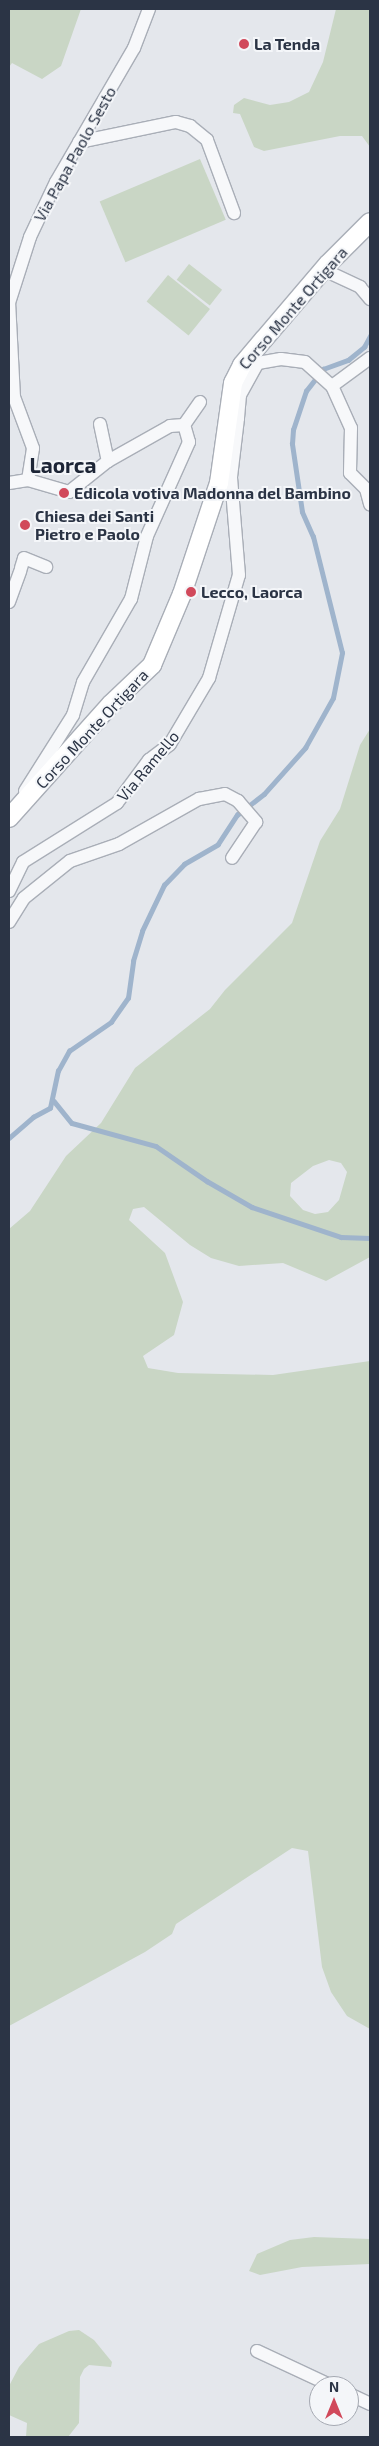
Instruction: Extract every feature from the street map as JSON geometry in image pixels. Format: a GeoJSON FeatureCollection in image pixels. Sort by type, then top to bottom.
{"type":"FeatureCollection","features":[{"type":"Feature","properties":{"kind":"main road","name":"Corso Monte Ortigara"},"geometry":{"type":"LineString","coordinates":[[11,816],[111,704],[146,673],[159,652],[219,483],[233,418],[233,383],[242,365],[324,270],[370,222]]}},
{"type":"Feature","properties":{"kind":"street","name":"Via Papa Paolo Sesto"},"geometry":{"type":"LineString","coordinates":[[9,303],[30,237],[79,142],[134,48],[149,9]]}},
{"type":"Feature","properties":{"kind":"street"},"geometry":{"type":"LineString","coordinates":[[79,142],[176,122],[190,126],[207,140],[234,213]]}},
{"type":"Feature","properties":{"kind":"street"},"geometry":{"type":"LineString","coordinates":[[324,270],[360,287],[370,299]]}},
{"type":"Feature","properties":{"kind":"street"},"geometry":{"type":"LineString","coordinates":[[9,303],[14,397],[33,448],[28,480]]}},
{"type":"Feature","properties":{"kind":"street"},"geometry":{"type":"LineString","coordinates":[[370,358],[331,384],[351,428],[350,473],[366,489],[370,504]]}},
{"type":"Feature","properties":{"kind":"street","name":"Via Ramello"},"geometry":{"type":"LineString","coordinates":[[9,891],[23,862],[117,803],[149,760],[170,744],[209,678],[239,575],[231,477],[233,418],[240,395],[258,363],[281,360],[305,362],[331,384]]}},
{"type":"Feature","properties":{"kind":"street"},"geometry":{"type":"LineString","coordinates":[[184,425],[200,402]]}},
{"type":"Feature","properties":{"kind":"street"},"geometry":{"type":"LineString","coordinates":[[100,424],[108,460]]}},
{"type":"Feature","properties":{"kind":"street"},"geometry":{"type":"LineString","coordinates":[[9,483],[28,480],[69,492],[108,460],[170,426],[184,425]]}},
{"type":"Feature","properties":{"kind":"street"},"geometry":{"type":"LineString","coordinates":[[11,816],[73,715],[83,682],[132,599],[147,536],[189,442],[184,425]]}},
{"type":"Feature","properties":{"kind":"street"},"geometry":{"type":"LineString","coordinates":[[9,602],[22,565],[46,568]]}},
{"type":"Feature","properties":{"kind":"street"},"geometry":{"type":"LineString","coordinates":[[191,795],[215,790],[225,794],[238,801],[256,822],[232,858]]}},
{"type":"Feature","properties":{"kind":"street"},"geometry":{"type":"LineString","coordinates":[[10,915],[24,898],[70,861],[119,844],[199,799],[225,794]]}},
{"type":"Feature","properties":{"kind":"street"},"geometry":{"type":"LineString","coordinates":[[257,2351],[311,2376]]}},
{"type":"Feature","properties":{"kind":"green space"},"geometry":{"type":"Polygon","coordinates":[[[9,9],[81,9],[61,66],[42,79],[12,63],[9,67],[9,9]]]}},
{"type":"Feature","properties":{"kind":"green space"},"geometry":{"type":"Polygon","coordinates":[[[336,9],[370,9],[370,147],[362,136],[340,136],[264,151],[254,147],[240,114],[233,113],[234,105],[244,98],[270,105],[289,102],[309,92],[323,62],[336,9]]]}},
{"type":"Feature","properties":{"kind":"green space"},"geometry":{"type":"Polygon","coordinates":[[[200,159],[226,220],[125,262],[100,202],[200,159]]]}},
{"type":"Feature","properties":{"kind":"green space"},"geometry":{"type":"Polygon","coordinates":[[[189,264],[222,290],[210,306],[177,280],[189,264]]]}},
{"type":"Feature","properties":{"kind":"green space"},"geometry":{"type":"Polygon","coordinates":[[[168,275],[210,309],[189,335],[147,301],[168,275]]]}},
{"type":"Feature","properties":{"kind":"green space"},"geometry":{"type":"Polygon","coordinates":[[[370,729],[370,1257],[326,1281],[283,1263],[239,1266],[211,1258],[190,1245],[144,1207],[133,1209],[129,1220],[165,1253],[183,1302],[174,1335],[143,1356],[148,1368],[178,1373],[273,1375],[370,1361],[370,2029],[347,2016],[331,1992],[322,1967],[308,1851],[292,1848],[176,1924],[172,1934],[145,1952],[9,2026],[9,1229],[30,1211],[66,1156],[101,1123],[135,1068],[210,1009],[225,990],[292,923],[320,841],[340,809],[360,745],[370,729]],[[329,1160],[313,1166],[291,1183],[290,1196],[303,1210],[315,1214],[328,1212],[339,1200],[347,1172],[341,1163],[329,1160]]]}},
{"type":"Feature","properties":{"kind":"green space"},"geometry":{"type":"Polygon","coordinates":[[[314,2237],[370,2239],[370,2264],[302,2267],[260,2275],[249,2271],[257,2254],[290,2240],[314,2237]]]}},
{"type":"Feature","properties":{"kind":"green space"},"geometry":{"type":"Polygon","coordinates":[[[79,2330],[94,2340],[112,2362],[111,2367],[89,2365],[84,2369],[80,2377],[79,2423],[68,2437],[26,2437],[27,2423],[9,2415],[9,2386],[19,2367],[39,2344],[69,2331],[79,2330]]]}},
{"type":"Feature","properties":{"kind":"waterway"},"geometry":{"type":"LineString","coordinates":[[9,1138],[33,1117],[50,1108],[58,1071],[69,1051],[111,1022],[128,998],[133,961],[142,931],[164,885],[184,864],[218,844],[237,815],[264,794],[305,748],[333,698],[342,653],[313,537],[302,512],[292,444],[293,430],[306,391],[323,369],[348,360],[364,347],[370,336]]}},
{"type":"Feature","properties":{"kind":"waterway"},"geometry":{"type":"LineString","coordinates":[[54,1101],[72,1123],[156,1146],[207,1181],[252,1207],[341,1237],[370,1238]]}},
{"type":"Feature","properties":{"kind":"place","name":"La Tenda"},"geometry":{"type":"Point","coordinates":[244,44]}},
{"type":"Feature","properties":{"kind":"place","name":"Edicola votiva Madonna del Bambino"},"geometry":{"type":"Point","coordinates":[64,493]}},
{"type":"Feature","properties":{"kind":"place","name":"Chiesa dei Santi Pietro e Paolo"},"geometry":{"type":"Point","coordinates":[25,525]}},
{"type":"Feature","properties":{"kind":"place","name":"Lecco, Laorca"},"geometry":{"type":"Point","coordinates":[191,592]}},
{"type":"Feature","properties":{"kind":"district","name":"Laorca"},"geometry":{"type":"Point","coordinates":[63,465]}}]}
